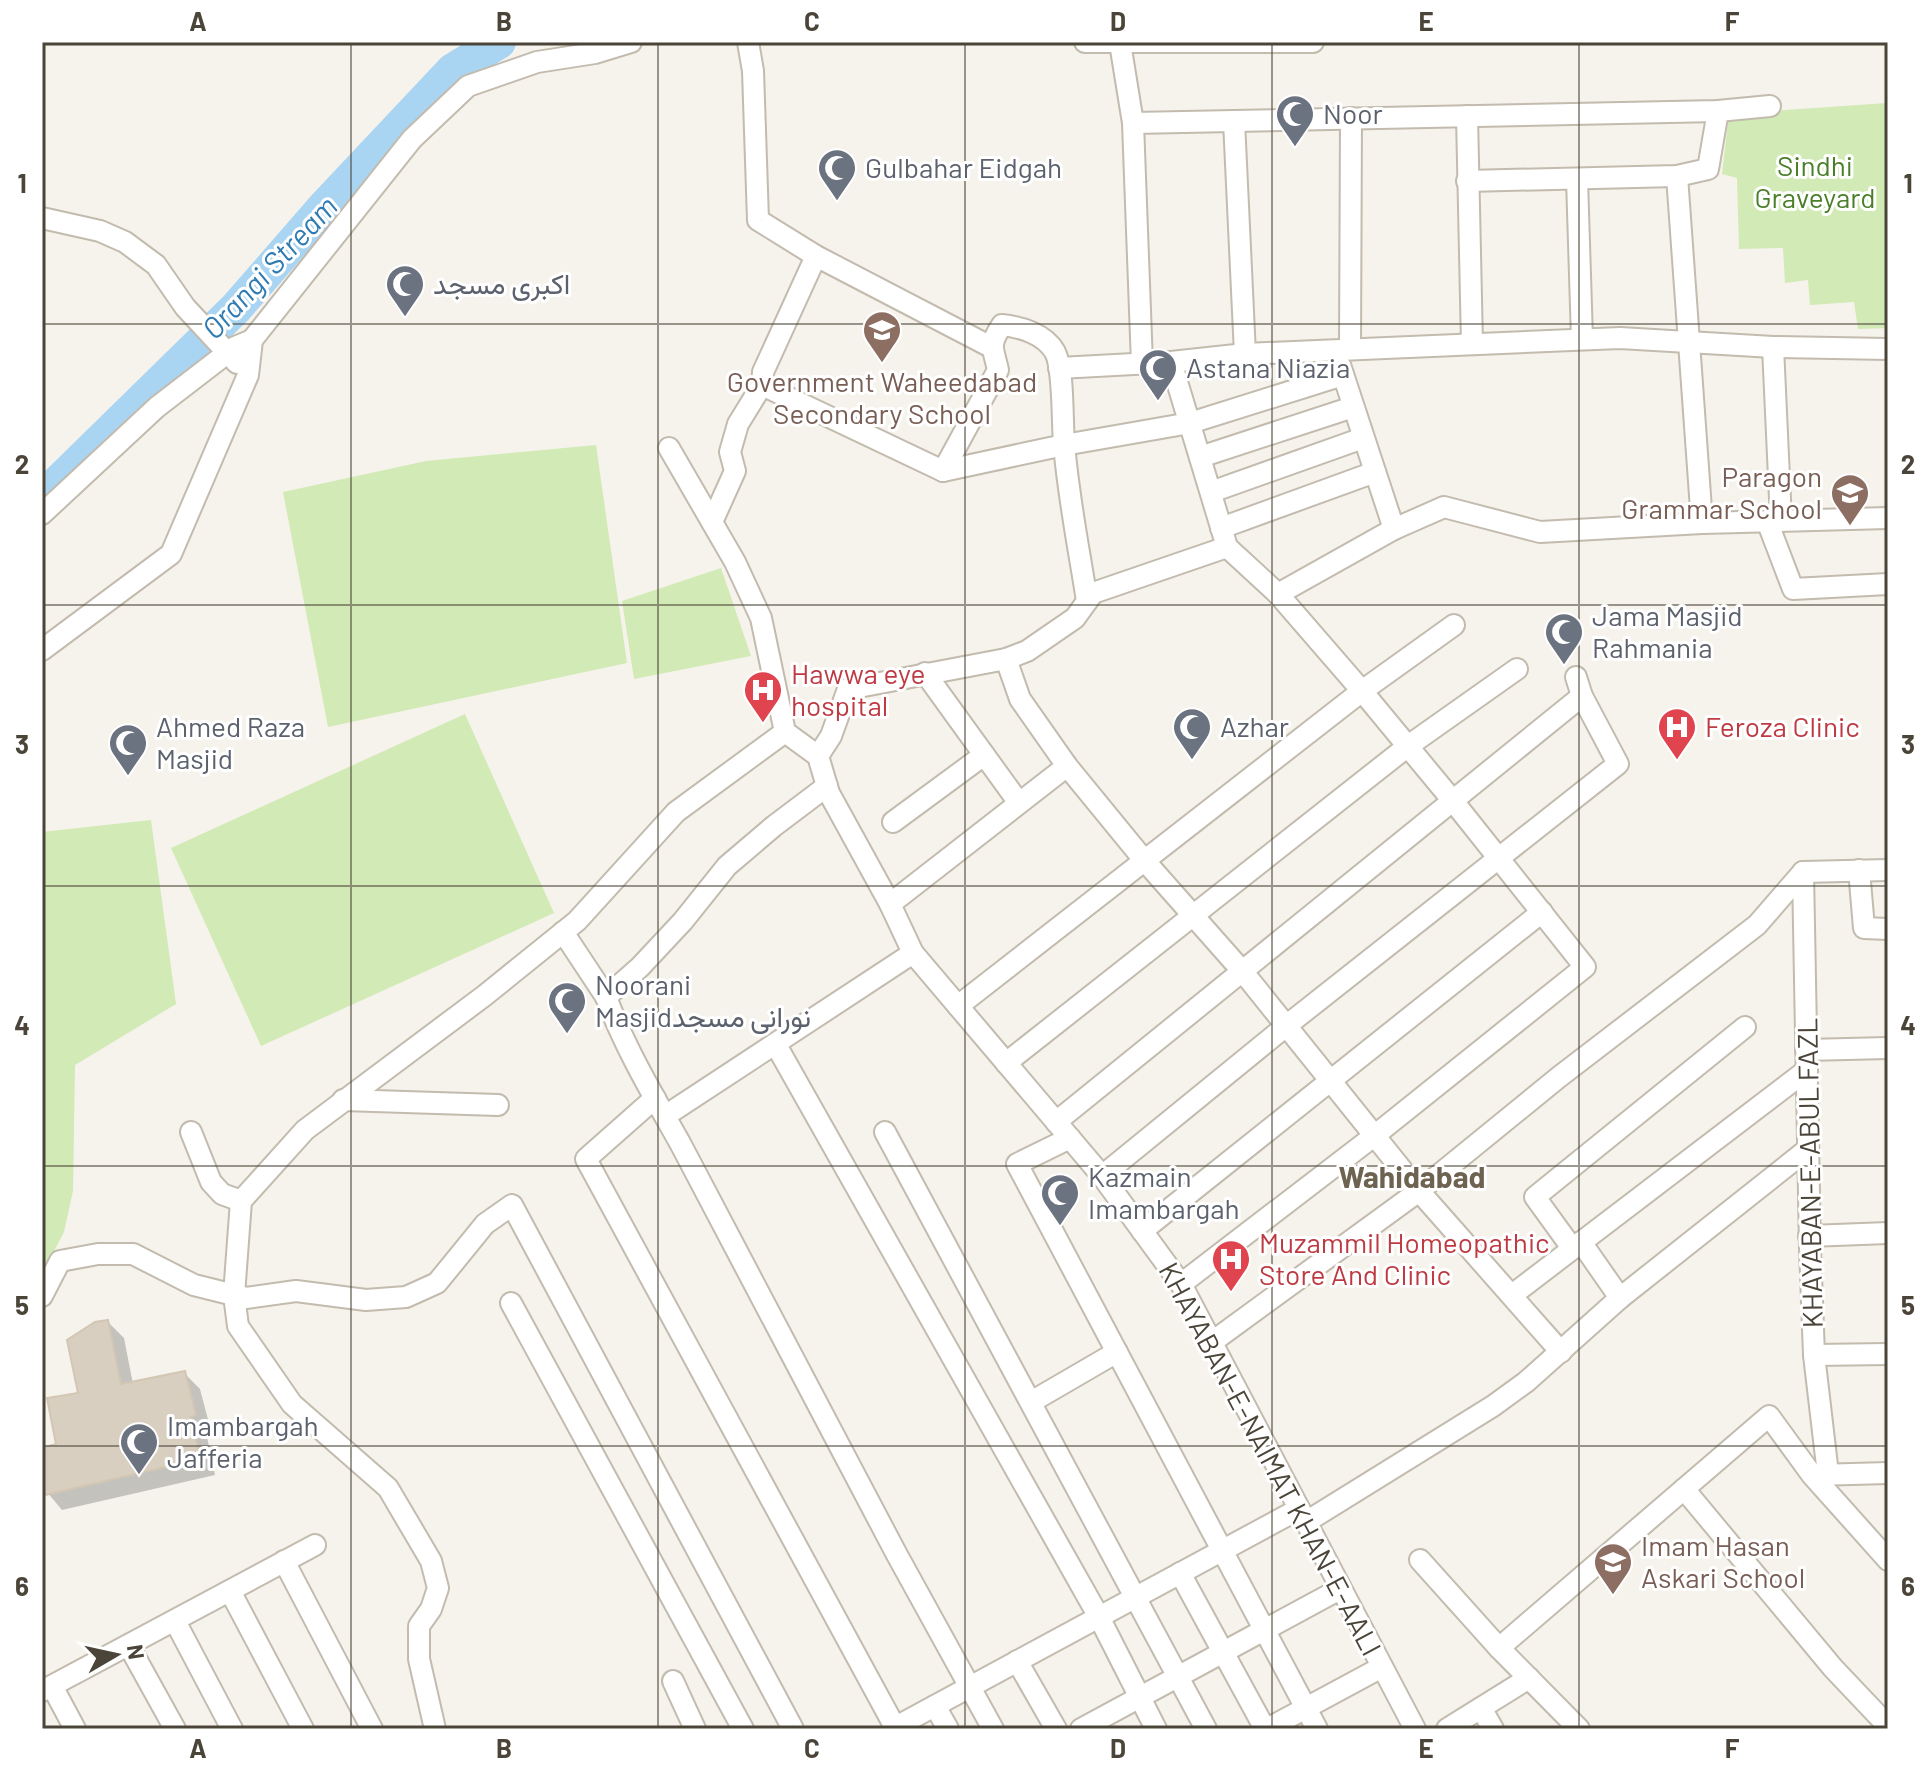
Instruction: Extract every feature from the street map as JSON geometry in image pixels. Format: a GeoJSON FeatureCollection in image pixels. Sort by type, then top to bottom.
{"type":"FeatureCollection","features":[{"type":"Feature","properties":{"kind":"street"},"geometry":{"type":"LineString","coordinates":[[42,514],[157,407],[228,352],[252,340],[412,139],[468,86],[537,62],[595,53],[631,42]]}},
{"type":"Feature","properties":{"kind":"street"},"geometry":{"type":"LineString","coordinates":[[748,42],[753,71],[758,220],[816,256],[991,347]]}},
{"type":"Feature","properties":{"kind":"street"},"geometry":{"type":"LineString","coordinates":[[1085,42],[1313,42]]}},
{"type":"Feature","properties":{"kind":"street"},"geometry":{"type":"LineString","coordinates":[[1120,43],[1133,123],[1142,364]]}},
{"type":"Feature","properties":{"kind":"street"},"geometry":{"type":"LineString","coordinates":[[1133,123],[1718,111],[1770,106]]}},
{"type":"Feature","properties":{"kind":"street"},"geometry":{"type":"LineString","coordinates":[[1467,181],[1677,176],[1708,169],[1718,111]]}},
{"type":"Feature","properties":{"kind":"street"},"geometry":{"type":"LineString","coordinates":[[1467,116],[1472,344]]}},
{"type":"Feature","properties":{"kind":"street"},"geometry":{"type":"LineString","coordinates":[[1351,118],[1343,375],[1394,529]]}},
{"type":"Feature","properties":{"kind":"street"},"geometry":{"type":"LineString","coordinates":[[1234,121],[1245,354]]}},
{"type":"Feature","properties":{"kind":"street"},"geometry":{"type":"LineString","coordinates":[[1677,176],[1702,523]]}},
{"type":"Feature","properties":{"kind":"street"},"geometry":{"type":"LineString","coordinates":[[1577,179],[1582,339]]}},
{"type":"Feature","properties":{"kind":"street"},"geometry":{"type":"LineString","coordinates":[[42,218],[100,231],[125,242],[156,265],[185,307],[248,375]]}},
{"type":"Feature","properties":{"kind":"street"},"geometry":{"type":"LineString","coordinates":[[712,522],[735,471],[730,452],[738,424],[762,385],[763,372],[816,256]]}},
{"type":"Feature","properties":{"kind":"street"},"geometry":{"type":"LineString","coordinates":[[943,471],[998,370],[991,347],[1002,325],[1025,328],[1054,351],[1059,368],[1064,445],[1087,601]]}},
{"type":"Feature","properties":{"kind":"street"},"geometry":{"type":"LineString","coordinates":[[1059,368],[1171,362],[1245,354],[1620,338],[1773,347],[1888,349]]}},
{"type":"Feature","properties":{"kind":"street"},"geometry":{"type":"LineString","coordinates":[[42,650],[171,554],[248,375],[252,340]]}},
{"type":"Feature","properties":{"kind":"street"},"geometry":{"type":"LineString","coordinates":[[1773,347],[1774,521],[1793,589],[1888,584]]}},
{"type":"Feature","properties":{"kind":"street"},"geometry":{"type":"LineString","coordinates":[[1171,362],[1224,538],[1278,594],[1362,691],[1585,967],[1374,1136],[1181,1284]]}},
{"type":"Feature","properties":{"kind":"street"},"geometry":{"type":"LineString","coordinates":[[762,385],[943,471],[1064,445],[1190,423],[1343,375]]}},
{"type":"Feature","properties":{"kind":"street"},"geometry":{"type":"LineString","coordinates":[[1200,457],[1353,407]]}},
{"type":"Feature","properties":{"kind":"street"},"geometry":{"type":"LineString","coordinates":[[1211,492],[1363,438]]}},
{"type":"Feature","properties":{"kind":"street"},"geometry":{"type":"LineString","coordinates":[[669,448],[735,562],[761,618],[785,732],[818,756],[831,736],[848,689],[1006,659],[1027,651],[1075,618],[1093,593],[1375,472]]}},
{"type":"Feature","properties":{"kind":"street"},"geometry":{"type":"LineString","coordinates":[[1278,594],[1394,529],[1444,507],[1540,532],[1702,523],[1888,518]]}},
{"type":"Feature","properties":{"kind":"street"},"geometry":{"type":"LineString","coordinates":[[958,1006],[1362,691],[1454,625]]}},
{"type":"Feature","properties":{"kind":"street"},"geometry":{"type":"LineString","coordinates":[[1006,659],[1020,699],[1067,766],[1144,860],[1243,972],[1419,1191],[1561,1352]]}},
{"type":"Feature","properties":{"kind":"street"},"geometry":{"type":"LineString","coordinates":[[1006,1063],[1408,746],[1517,669]]}},
{"type":"Feature","properties":{"kind":"street"},"geometry":{"type":"LineString","coordinates":[[925,673],[1019,803]]}},
{"type":"Feature","properties":{"kind":"street"},"geometry":{"type":"LineString","coordinates":[[1056,1122],[1453,801],[1579,686],[1618,764],[1286,1026],[1102,1176]]}},
{"type":"Feature","properties":{"kind":"street"},"geometry":{"type":"LineString","coordinates":[[435,1729],[419,1659],[419,1626],[431,1609],[438,1588],[431,1561],[388,1488],[292,1404],[238,1326],[234,1295],[241,1201],[305,1130],[484,996],[577,921],[676,812],[785,732]]}},
{"type":"Feature","properties":{"kind":"street"},"geometry":{"type":"LineString","coordinates":[[893,822],[984,755]]}},
{"type":"Feature","properties":{"kind":"street","name":"KHAYABAN-E-NAIMAT KHAN-E-AALI"},"geometry":{"type":"LineString","coordinates":[[818,756],[827,786],[913,953],[1102,1176],[1181,1284],[1415,1729]]}},
{"type":"Feature","properties":{"kind":"street"},"geometry":{"type":"LineString","coordinates":[[890,904],[1067,766]]}},
{"type":"Feature","properties":{"kind":"street"},"geometry":{"type":"LineString","coordinates":[[606,997],[640,967],[683,921],[727,866],[827,786]]}},
{"type":"Feature","properties":{"kind":"street"},"geometry":{"type":"LineString","coordinates":[[1859,870],[1864,928],[1888,929]]}},
{"type":"Feature","properties":{"kind":"street"},"geometry":{"type":"LineString","coordinates":[[1212,1342],[1419,1191],[1559,1077],[1757,925],[1803,872],[1888,870]]}},
{"type":"Feature","properties":{"kind":"street","name":"KHAYABAN-E-ABUL FAZL"},"geometry":{"type":"LineString","coordinates":[[1803,872],[1809,1236],[1820,1474]]}},
{"type":"Feature","properties":{"kind":"street"},"geometry":{"type":"LineString","coordinates":[[1142,1231],[1542,912]]}},
{"type":"Feature","properties":{"kind":"street"},"geometry":{"type":"LineString","coordinates":[[563,932],[606,997],[618,1028],[896,1553],[993,1729]]}},
{"type":"Feature","properties":{"kind":"street"},"geometry":{"type":"LineString","coordinates":[[913,953],[776,1045],[660,1107],[586,1159],[894,1728],[1222,1550],[1302,1515],[1493,1406],[1561,1352],[1620,1298],[1808,1149]]}},
{"type":"Feature","properties":{"kind":"street"},"geometry":{"type":"LineString","coordinates":[[1620,1298],[1535,1197],[1745,1027]]}},
{"type":"Feature","properties":{"kind":"street"},"geometry":{"type":"LineString","coordinates":[[776,1045],[1099,1617],[1156,1729]]}},
{"type":"Feature","properties":{"kind":"street"},"geometry":{"type":"LineString","coordinates":[[1512,1295],[1806,1060],[1888,1048]]}},
{"type":"Feature","properties":{"kind":"street"},"geometry":{"type":"LineString","coordinates":[[343,1100],[498,1105]]}},
{"type":"Feature","properties":{"kind":"street"},"geometry":{"type":"LineString","coordinates":[[191,1132],[211,1182],[222,1194],[241,1201]]}},
{"type":"Feature","properties":{"kind":"street"},"geometry":{"type":"LineString","coordinates":[[885,1132],[1206,1729]]}},
{"type":"Feature","properties":{"kind":"street"},"geometry":{"type":"LineString","coordinates":[[1070,1138],[1017,1164],[1317,1729]]}},
{"type":"Feature","properties":{"kind":"street"},"geometry":{"type":"LineString","coordinates":[[42,1296],[60,1261],[98,1254],[133,1254],[194,1285],[246,1298],[296,1291],[366,1300],[406,1297],[437,1283],[485,1224],[512,1205],[793,1729]]}},
{"type":"Feature","properties":{"kind":"street"},"geometry":{"type":"LineString","coordinates":[[1809,1236],[1888,1233]]}},
{"type":"Feature","properties":{"kind":"street"},"geometry":{"type":"LineString","coordinates":[[511,1303],[743,1729]]}},
{"type":"Feature","properties":{"kind":"street"},"geometry":{"type":"LineString","coordinates":[[1031,1402],[1117,1352]]}},
{"type":"Feature","properties":{"kind":"street"},"geometry":{"type":"LineString","coordinates":[[1814,1355],[1888,1354]]}},
{"type":"Feature","properties":{"kind":"street"},"geometry":{"type":"LineString","coordinates":[[1499,1648],[1769,1416],[1888,1560]]}},
{"type":"Feature","properties":{"kind":"street"},"geometry":{"type":"LineString","coordinates":[[1820,1474],[1888,1473]]}},
{"type":"Feature","properties":{"kind":"street"},"geometry":{"type":"LineString","coordinates":[[1684,1489],[1833,1668],[1888,1726]]}},
{"type":"Feature","properties":{"kind":"street"},"geometry":{"type":"LineString","coordinates":[[75,1729],[47,1688],[315,1545]]}},
{"type":"Feature","properties":{"kind":"street"},"geometry":{"type":"LineString","coordinates":[[1420,1560],[1499,1648],[1579,1729]]}},
{"type":"Feature","properties":{"kind":"street"},"geometry":{"type":"LineString","coordinates":[[284,1561],[372,1729]]}},
{"type":"Feature","properties":{"kind":"street"},"geometry":{"type":"LineString","coordinates":[[1180,1573],[1266,1729],[1382,1667]]}},
{"type":"Feature","properties":{"kind":"street"},"geometry":{"type":"LineString","coordinates":[[1081,1729],[1340,1589]]}},
{"type":"Feature","properties":{"kind":"street"},"geometry":{"type":"LineString","coordinates":[[230,1591],[303,1729]]}},
{"type":"Feature","properties":{"kind":"street"},"geometry":{"type":"LineString","coordinates":[[175,1621],[232,1729]]}},
{"type":"Feature","properties":{"kind":"street"},"geometry":{"type":"LineString","coordinates":[[129,1646],[170,1727]]}},
{"type":"Feature","properties":{"kind":"street"},"geometry":{"type":"LineString","coordinates":[[1017,1661],[1056,1729]]}},
{"type":"Feature","properties":{"kind":"street"},"geometry":{"type":"LineString","coordinates":[[1447,1729],[1529,1678]]}},
{"type":"Feature","properties":{"kind":"street"},"geometry":{"type":"LineString","coordinates":[[673,1681],[695,1729]]}},
{"type":"Feature","properties":{"kind":"street"},"geometry":{"type":"LineString","coordinates":[[935,1706],[948,1729]]}},
{"type":"Feature","properties":{"kind":"street"},"geometry":{"type":"LineString","coordinates":[[1481,1708],[1493,1729]]}},
{"type":"Feature","properties":{"kind":"green space","name":"Sindhi Graveyard"},"geometry":{"type":"Polygon","coordinates":[[[1887,103],[1888,328],[1858,329],[1854,302],[1810,305],[1808,280],[1785,283],[1783,248],[1739,249],[1737,178],[1722,174],[1729,114],[1887,103]]]}},
{"type":"Feature","properties":{"kind":"green space"},"geometry":{"type":"Polygon","coordinates":[[[596,445],[627,663],[328,727],[283,492],[426,461],[596,445]]]}},
{"type":"Feature","properties":{"kind":"green space"},"geometry":{"type":"Polygon","coordinates":[[[721,568],[751,656],[634,679],[622,601],[721,568]]]}},
{"type":"Feature","properties":{"kind":"green space"},"geometry":{"type":"Polygon","coordinates":[[[465,714],[554,913],[261,1046],[171,848],[465,714]]]}},
{"type":"Feature","properties":{"kind":"green space"},"geometry":{"type":"Polygon","coordinates":[[[151,820],[176,1004],[75,1065],[73,1191],[64,1232],[42,1274],[42,832],[151,820]]]}},
{"type":"Feature","properties":{"kind":"building"},"geometry":{"type":"Polygon","coordinates":[[[108,1320],[121,1384],[185,1371],[196,1415],[191,1417],[200,1459],[45,1495],[42,1490],[42,1448],[56,1444],[47,1398],[78,1393],[67,1340],[95,1322],[108,1320]]]}},
{"type":"Feature","properties":{"kind":"waterway","name":"Orangi Stream"},"geometry":{"type":"LineString","coordinates":[[42,498],[236,308],[324,207],[453,70],[499,42]]}},
{"type":"Feature","properties":{"kind":"place","name":"Noor"},"geometry":{"type":"Point","coordinates":[1295,148]}},
{"type":"Feature","properties":{"kind":"place","name":"Gulbahar Eidgah"},"geometry":{"type":"Point","coordinates":[837,202]}},
{"type":"Feature","properties":{"kind":"place","name":"اکبری مسجد"},"geometry":{"type":"Point","coordinates":[405,318]}},
{"type":"Feature","properties":{"kind":"place","name":"Government Waheedabad Secondary School"},"geometry":{"type":"Point","coordinates":[882,364]}},
{"type":"Feature","properties":{"kind":"place","name":"Astana Niazia"},"geometry":{"type":"Point","coordinates":[1158,402]}},
{"type":"Feature","properties":{"kind":"place","name":"Paragon Grammar School"},"geometry":{"type":"Point","coordinates":[1850,527]}},
{"type":"Feature","properties":{"kind":"place","name":"Jama Masjid Rahmania"},"geometry":{"type":"Point","coordinates":[1564,666]}},
{"type":"Feature","properties":{"kind":"place","name":"Hawwa eye hospital"},"geometry":{"type":"Point","coordinates":[763,724]}},
{"type":"Feature","properties":{"kind":"place","name":"Azhar"},"geometry":{"type":"Point","coordinates":[1192,761]}},
{"type":"Feature","properties":{"kind":"place","name":"Feroza Clinic"},"geometry":{"type":"Point","coordinates":[1677,761]}},
{"type":"Feature","properties":{"kind":"place","name":"Ahmed Raza Masjid"},"geometry":{"type":"Point","coordinates":[128,777]}},
{"type":"Feature","properties":{"kind":"place","name":"Noorani Masjidنورانی مسجد"},"geometry":{"type":"Point","coordinates":[567,1035]}},
{"type":"Feature","properties":{"kind":"place","name":"Kazmain Imambargah"},"geometry":{"type":"Point","coordinates":[1060,1227]}},
{"type":"Feature","properties":{"kind":"place","name":"Muzammil Homeopathic Store And Clinic"},"geometry":{"type":"Point","coordinates":[1231,1293]}},
{"type":"Feature","properties":{"kind":"place","name":"Imambargah Jafferia"},"geometry":{"type":"Point","coordinates":[139,1476]}},
{"type":"Feature","properties":{"kind":"place","name":"Imam Hasan Askari School"},"geometry":{"type":"Point","coordinates":[1613,1596]}},
{"type":"Feature","properties":{"kind":"district","name":"Wahidabad"},"geometry":{"type":"Point","coordinates":[1412,1178]}}]}
